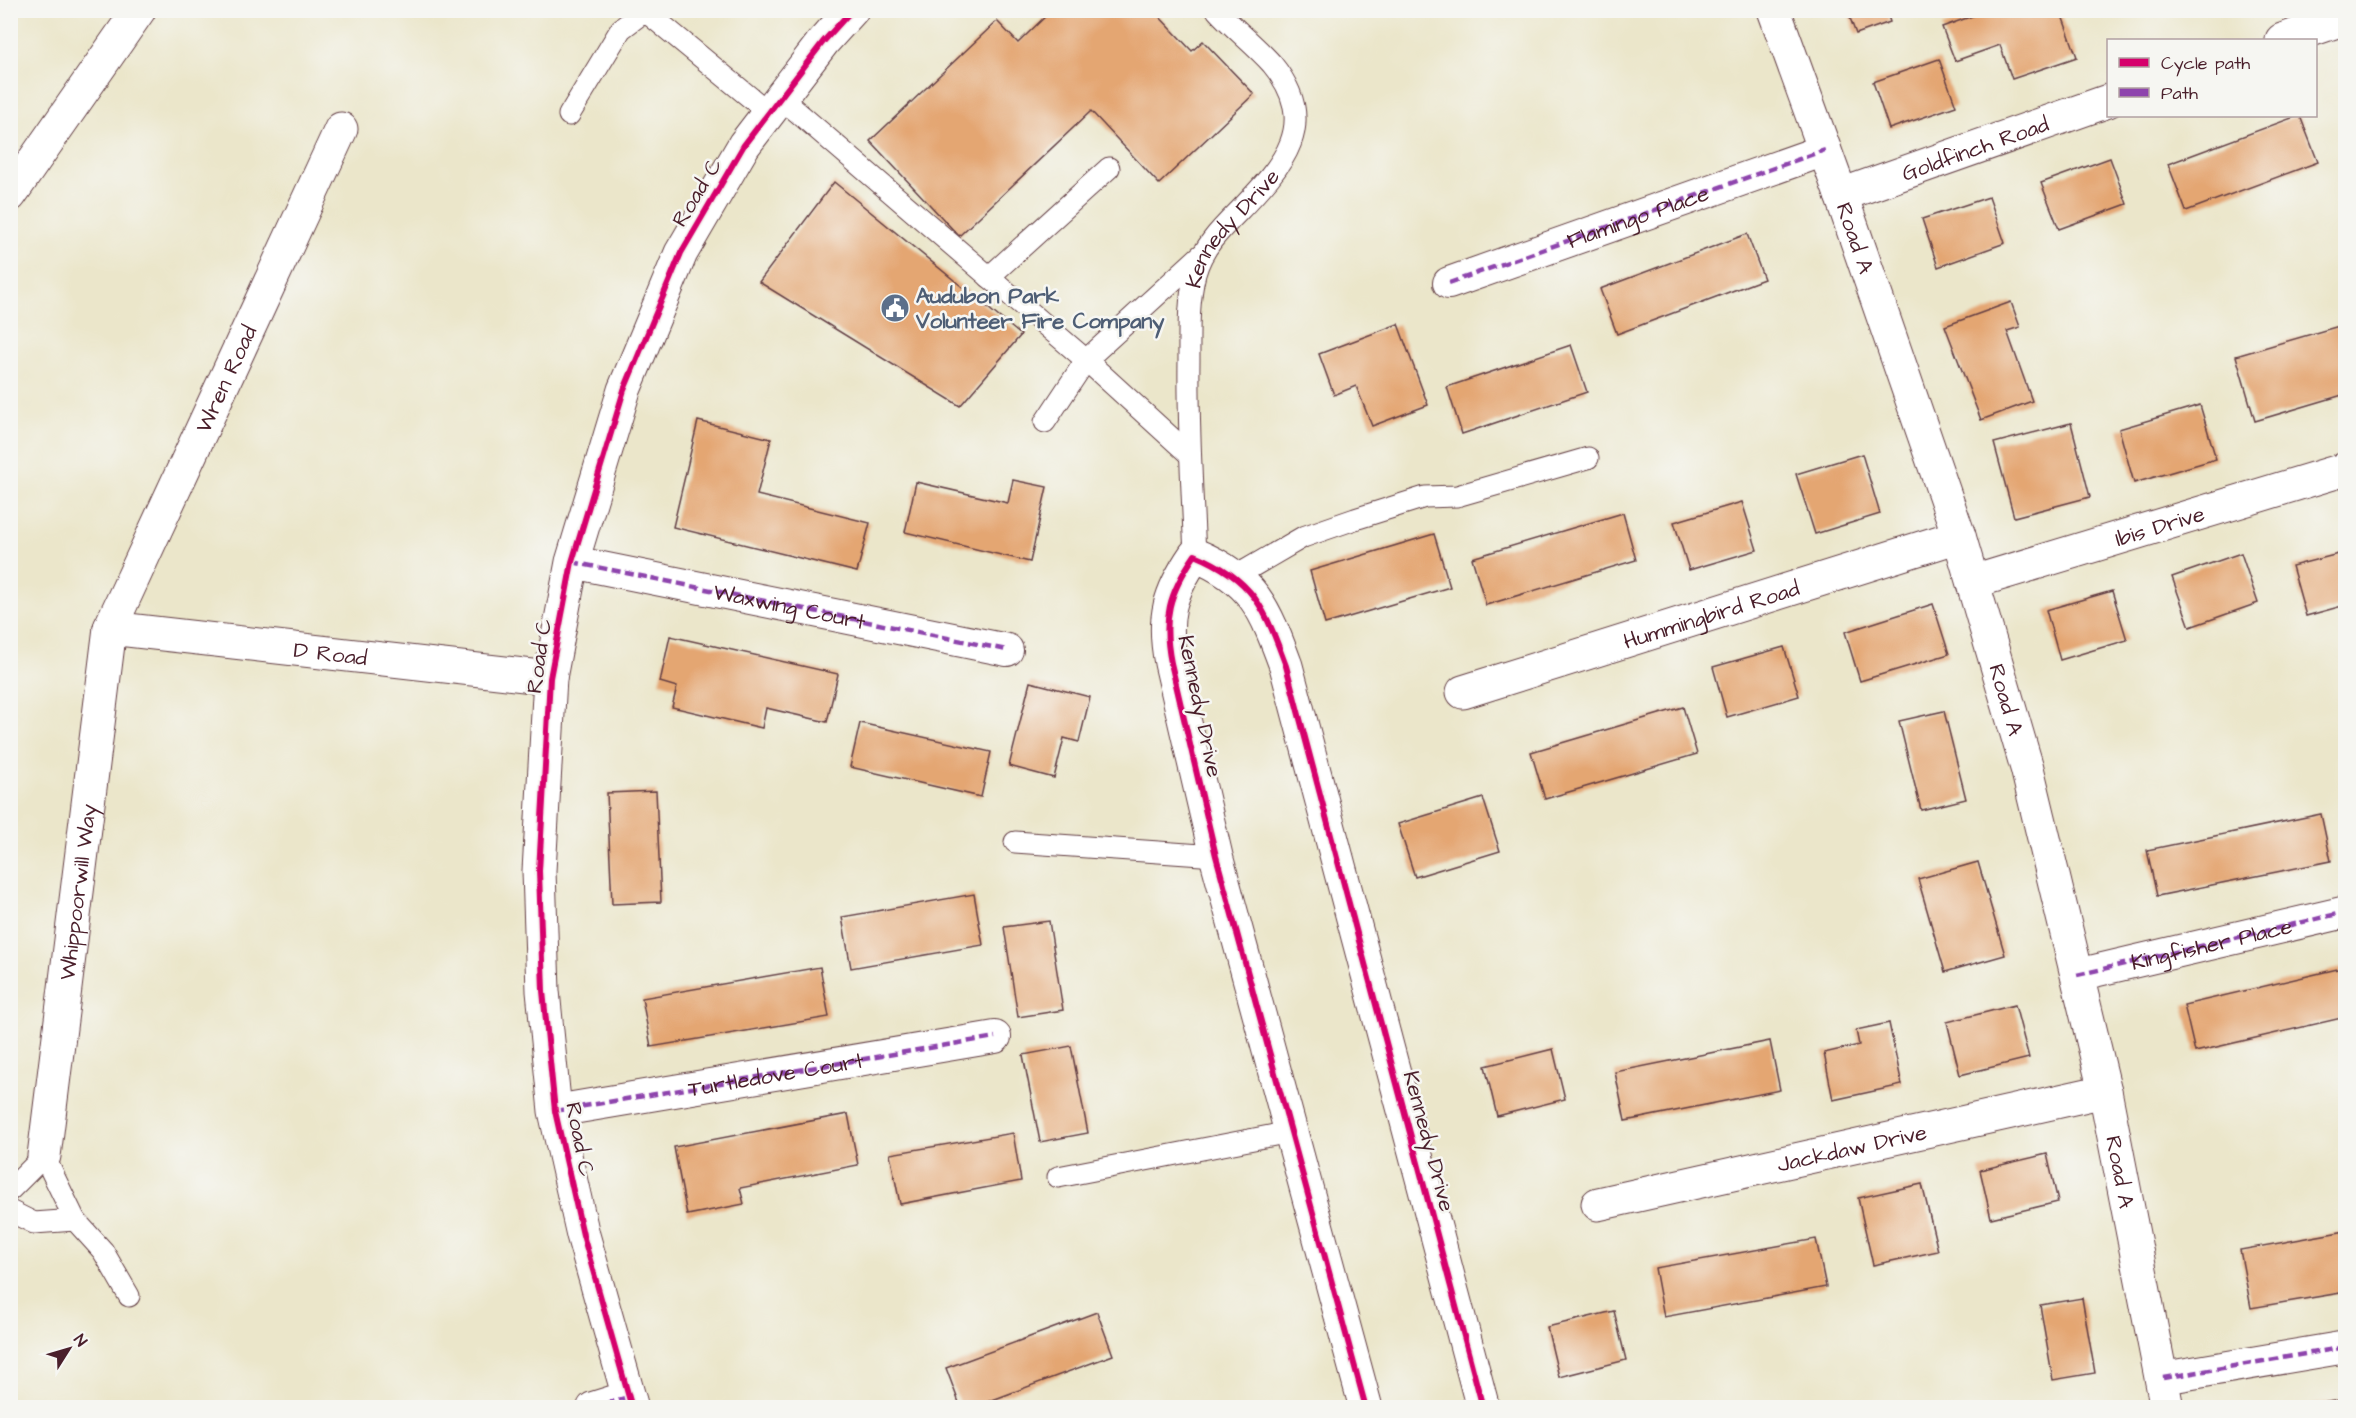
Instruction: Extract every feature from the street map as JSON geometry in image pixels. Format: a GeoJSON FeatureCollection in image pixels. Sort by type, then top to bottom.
{"type":"FeatureCollection","features":[{"type":"Feature","properties":{"kind":"street"},"geometry":{"type":"LineString","coordinates":[[10,195],[139,10]]}},
{"type":"Feature","properties":{"kind":"street","name":"Road C"},"geometry":{"type":"LineString","coordinates":[[630,1402],[583,1234],[555,1112],[543,991],[539,871],[550,678],[572,562],[624,390],[681,253],[744,146],[823,42],[852,10]]}},
{"type":"Feature","properties":{"kind":"street","name":"Road A"},"geometry":{"type":"LineString","coordinates":[[1774,10],[1841,195],[1959,536],[2027,768],[2105,1091],[2165,1393]]}},
{"type":"Feature","properties":{"kind":"street"},"geometry":{"type":"LineString","coordinates":[[2285,39],[2334,22]]}},
{"type":"Feature","properties":{"kind":"street","name":"Goldfinch Road"},"geometry":{"type":"LineString","coordinates":[[1841,195],[2107,103]]}},
{"type":"Feature","properties":{"kind":"street","name":"Wren Road"},"geometry":{"type":"LineString","coordinates":[[110,628],[341,129]]}},
{"type":"Feature","properties":{"kind":"street","name":"Flamingo Place"},"geometry":{"type":"LineString","coordinates":[[1449,283],[1825,150]]}},
{"type":"Feature","properties":{"kind":"street","name":"Ibis Drive"},"geometry":{"type":"LineString","coordinates":[[1973,582],[2346,469]]}},
{"type":"Feature","properties":{"kind":"street","name":"Hummingbird Road"},"geometry":{"type":"LineString","coordinates":[[1463,692],[1959,536]]}},
{"type":"Feature","properties":{"kind":"street","name":"Kennedy Drive"},"geometry":{"type":"LineString","coordinates":[[1366,1407],[1216,856],[1167,641],[1166,618],[1171,597],[1182,574],[1195,555],[1219,565],[1236,576],[1253,594],[1272,626],[1286,666],[1483,1407]]}},
{"type":"Feature","properties":{"kind":"street","name":"Waxwing Court"},"geometry":{"type":"LineString","coordinates":[[572,562],[1007,650]]}},
{"type":"Feature","properties":{"kind":"street","name":"D Road"},"geometry":{"type":"LineString","coordinates":[[110,628],[550,678]]}},
{"type":"Feature","properties":{"kind":"street","name":"Whippoorwill Way"},"geometry":{"type":"LineString","coordinates":[[44,1156],[110,628]]}},
{"type":"Feature","properties":{"kind":"street","name":"Kingfisher Place"},"geometry":{"type":"LineString","coordinates":[[2077,975],[2346,912]]}},
{"type":"Feature","properties":{"kind":"street","name":"Turtledove Court"},"geometry":{"type":"LineString","coordinates":[[555,1112],[995,1037]]}},
{"type":"Feature","properties":{"kind":"street","name":"Jackdaw Drive"},"geometry":{"type":"LineString","coordinates":[[1598,1204],[2105,1091]]}},
{"type":"Feature","properties":{"kind":"street"},"geometry":{"type":"LineString","coordinates":[[2165,1393],[2346,1347]]}},
{"type":"Feature","properties":{"kind":"street"},"geometry":{"type":"LineString","coordinates":[[593,1407],[630,1402]]}},
{"type":"Feature","properties":{"kind":"lane","name":"Kennedy Drive"},"geometry":{"type":"LineString","coordinates":[[1195,555],[1188,419],[1190,304],[1196,274],[1202,254],[1283,160],[1293,139],[1296,114],[1287,87],[1272,64],[1217,10]]}},
{"type":"Feature","properties":{"kind":"lane"},"geometry":{"type":"LineString","coordinates":[[569,115],[621,29],[641,14],[650,15],[775,105],[990,277],[1086,360],[1190,455]]}},
{"type":"Feature","properties":{"kind":"lane"},"geometry":{"type":"LineString","coordinates":[[990,277],[1109,168]]}},
{"type":"Feature","properties":{"kind":"lane"},"geometry":{"type":"LineString","coordinates":[[1045,422],[1086,360],[1202,254]]}},
{"type":"Feature","properties":{"kind":"lane"},"geometry":{"type":"LineString","coordinates":[[1236,576],[1303,537],[1355,519],[1425,497],[1457,496],[1588,458]]}},
{"type":"Feature","properties":{"kind":"lane"},"geometry":{"type":"LineString","coordinates":[[1015,842],[1216,856]]}},
{"type":"Feature","properties":{"kind":"lane"},"geometry":{"type":"LineString","coordinates":[[1058,1177],[1290,1132]]}},
{"type":"Feature","properties":{"kind":"lane"},"geometry":{"type":"LineString","coordinates":[[10,1190],[44,1156],[67,1208],[103,1251],[129,1296]]}},
{"type":"Feature","properties":{"kind":"lane"},"geometry":{"type":"LineString","coordinates":[[10,1211],[34,1223],[75,1220]]}},
{"type":"Feature","properties":{"kind":"building"},"geometry":{"type":"Polygon","coordinates":[[[1052,10],[1153,10],[1192,51],[1203,41],[1254,94],[1159,184],[1091,111],[959,236],[870,141],[997,21],[1018,43],[1052,10]]]}},
{"type":"Feature","properties":{"kind":"building"},"geometry":{"type":"Polygon","coordinates":[[[1847,10],[1886,10],[1890,22],[1856,34],[1847,10]]]}},
{"type":"Feature","properties":{"kind":"building"},"geometry":{"type":"Polygon","coordinates":[[[1989,10],[2060,10],[2077,57],[2012,79],[2000,45],[1955,61],[1942,27],[1989,10]]]}},
{"type":"Feature","properties":{"kind":"building"},"geometry":{"type":"Polygon","coordinates":[[[1939,59],[1956,106],[1889,129],[1873,82],[1939,59]]]}},
{"type":"Feature","properties":{"kind":"building"},"geometry":{"type":"Polygon","coordinates":[[[2294,117],[2300,117],[2318,162],[2186,211],[2168,164],[2294,117]]]}},
{"type":"Feature","properties":{"kind":"building"},"geometry":{"type":"Polygon","coordinates":[[[2110,158],[2127,204],[2059,229],[2041,183],[2110,158]]]}},
{"type":"Feature","properties":{"kind":"building","name":"Audubon Park Volunteer Fire Company"},"geometry":{"type":"Polygon","coordinates":[[[834,182],[1021,335],[960,406],[759,282],[834,182]]]}},
{"type":"Feature","properties":{"kind":"building"},"geometry":{"type":"Polygon","coordinates":[[[1989,197],[2005,243],[1938,267],[1922,219],[1989,197]]]}},
{"type":"Feature","properties":{"kind":"building"},"geometry":{"type":"Polygon","coordinates":[[[1747,234],[1764,279],[1617,334],[1600,289],[1747,234]]]}},
{"type":"Feature","properties":{"kind":"building"},"geometry":{"type":"Polygon","coordinates":[[[2011,302],[2020,327],[2007,331],[2032,401],[1981,420],[1945,326],[2011,302]]]}},
{"type":"Feature","properties":{"kind":"building"},"geometry":{"type":"Polygon","coordinates":[[[1398,324],[1428,405],[1372,426],[1356,386],[1334,395],[1319,354],[1398,324]]]}},
{"type":"Feature","properties":{"kind":"building"},"geometry":{"type":"Polygon","coordinates":[[[2346,324],[2346,394],[2255,421],[2236,356],[2346,324]]]}},
{"type":"Feature","properties":{"kind":"building"},"geometry":{"type":"Polygon","coordinates":[[[1571,345],[1587,392],[1462,434],[1447,387],[1571,345]]]}},
{"type":"Feature","properties":{"kind":"building"},"geometry":{"type":"Polygon","coordinates":[[[2200,405],[2216,459],[2134,483],[2119,429],[2200,405]]]}},
{"type":"Feature","properties":{"kind":"building"},"geometry":{"type":"Polygon","coordinates":[[[698,421],[771,439],[757,495],[870,523],[857,572],[673,527],[698,421]]]}},
{"type":"Feature","properties":{"kind":"building"},"geometry":{"type":"Polygon","coordinates":[[[2071,423],[2090,497],[2014,517],[1994,443],[2071,423]]]}},
{"type":"Feature","properties":{"kind":"building"},"geometry":{"type":"Polygon","coordinates":[[[1862,454],[1880,514],[1815,534],[1796,474],[1862,454]]]}},
{"type":"Feature","properties":{"kind":"building"},"geometry":{"type":"Polygon","coordinates":[[[1013,480],[1047,487],[1030,562],[905,532],[916,482],[1008,503],[1013,480]]]}},
{"type":"Feature","properties":{"kind":"building"},"geometry":{"type":"Polygon","coordinates":[[[1742,502],[1757,550],[1689,570],[1674,522],[1742,502]]]}},
{"type":"Feature","properties":{"kind":"building"},"geometry":{"type":"Polygon","coordinates":[[[1623,513],[1636,560],[1486,605],[1472,558],[1623,513]]]}},
{"type":"Feature","properties":{"kind":"building"},"geometry":{"type":"Polygon","coordinates":[[[1434,534],[1450,587],[1325,624],[1310,571],[1434,534]]]}},
{"type":"Feature","properties":{"kind":"building"},"geometry":{"type":"Polygon","coordinates":[[[2346,552],[2346,605],[2306,616],[2292,566],[2346,552]]]}},
{"type":"Feature","properties":{"kind":"building"},"geometry":{"type":"Polygon","coordinates":[[[2241,553],[2258,603],[2190,627],[2172,577],[2241,553]]]}},
{"type":"Feature","properties":{"kind":"building"},"geometry":{"type":"Polygon","coordinates":[[[2112,591],[2127,640],[2060,660],[2046,610],[2112,591]]]}},
{"type":"Feature","properties":{"kind":"building"},"geometry":{"type":"Polygon","coordinates":[[[1933,604],[1949,654],[1860,681],[1845,632],[1933,604]]]}},
{"type":"Feature","properties":{"kind":"building"},"geometry":{"type":"Polygon","coordinates":[[[670,636],[838,674],[827,722],[766,708],[762,728],[672,707],[677,687],[660,682],[670,636]]]}},
{"type":"Feature","properties":{"kind":"building"},"geometry":{"type":"Polygon","coordinates":[[[1784,647],[1799,696],[1727,717],[1713,667],[1784,647]]]}},
{"type":"Feature","properties":{"kind":"building"},"geometry":{"type":"Polygon","coordinates":[[[1030,682],[1090,697],[1079,742],[1064,738],[1054,778],[1009,766],[1030,682]]]}},
{"type":"Feature","properties":{"kind":"building"},"geometry":{"type":"Polygon","coordinates":[[[1683,707],[1697,754],[1545,799],[1531,752],[1683,707]]]}},
{"type":"Feature","properties":{"kind":"building"},"geometry":{"type":"Polygon","coordinates":[[[1944,711],[1966,799],[1921,810],[1899,721],[1944,711]]]}},
{"type":"Feature","properties":{"kind":"building"},"geometry":{"type":"Polygon","coordinates":[[[860,723],[991,752],[981,797],[850,767],[860,723]]]}},
{"type":"Feature","properties":{"kind":"building"},"geometry":{"type":"Polygon","coordinates":[[[656,791],[661,902],[612,904],[607,793],[656,791]]]}},
{"type":"Feature","properties":{"kind":"building"},"geometry":{"type":"Polygon","coordinates":[[[1483,798],[1500,851],[1415,877],[1398,824],[1483,798]]]}},
{"type":"Feature","properties":{"kind":"building"},"geometry":{"type":"Polygon","coordinates":[[[2321,814],[2331,861],[2157,896],[2147,850],[2321,814]]]}},
{"type":"Feature","properties":{"kind":"building"},"geometry":{"type":"Polygon","coordinates":[[[1978,862],[2005,955],[1945,972],[1918,879],[1978,862]]]}},
{"type":"Feature","properties":{"kind":"building"},"geometry":{"type":"Polygon","coordinates":[[[974,894],[983,945],[851,968],[842,917],[974,894]]]}},
{"type":"Feature","properties":{"kind":"building"},"geometry":{"type":"Polygon","coordinates":[[[1049,921],[1063,1010],[1018,1017],[1004,927],[1049,921]]]}},
{"type":"Feature","properties":{"kind":"building"},"geometry":{"type":"Polygon","coordinates":[[[820,967],[829,1017],[651,1047],[642,998],[820,967]]]}},
{"type":"Feature","properties":{"kind":"building"},"geometry":{"type":"Polygon","coordinates":[[[2346,967],[2346,1017],[2195,1052],[2184,1005],[2346,967]]]}},
{"type":"Feature","properties":{"kind":"building"},"geometry":{"type":"Polygon","coordinates":[[[2015,1005],[2029,1058],[1960,1075],[1947,1022],[2015,1005]]]}},
{"type":"Feature","properties":{"kind":"building"},"geometry":{"type":"Polygon","coordinates":[[[1889,1023],[1902,1085],[1833,1100],[1824,1053],[1859,1045],[1856,1030],[1889,1023]]]}},
{"type":"Feature","properties":{"kind":"building"},"geometry":{"type":"Polygon","coordinates":[[[1770,1041],[1780,1090],[1625,1121],[1615,1072],[1770,1041]]]}},
{"type":"Feature","properties":{"kind":"building"},"geometry":{"type":"Polygon","coordinates":[[[1071,1046],[1088,1133],[1040,1142],[1023,1055],[1071,1046]]]}},
{"type":"Feature","properties":{"kind":"building"},"geometry":{"type":"Polygon","coordinates":[[[1553,1049],[1565,1099],[1497,1116],[1485,1066],[1553,1049]]]}},
{"type":"Feature","properties":{"kind":"building"},"geometry":{"type":"Polygon","coordinates":[[[848,1114],[858,1165],[740,1188],[744,1204],[687,1215],[674,1147],[848,1114]]]}},
{"type":"Feature","properties":{"kind":"building"},"geometry":{"type":"Polygon","coordinates":[[[1013,1133],[1021,1181],[900,1204],[890,1154],[1013,1133]]]}},
{"type":"Feature","properties":{"kind":"building"},"geometry":{"type":"Polygon","coordinates":[[[2047,1154],[2058,1202],[1991,1218],[1980,1170],[2047,1154]]]}},
{"type":"Feature","properties":{"kind":"building"},"geometry":{"type":"Polygon","coordinates":[[[1922,1184],[1938,1251],[1873,1265],[1858,1198],[1922,1184]]]}},
{"type":"Feature","properties":{"kind":"building"},"geometry":{"type":"Polygon","coordinates":[[[2346,1231],[2346,1292],[2251,1308],[2240,1250],[2346,1231]]]}},
{"type":"Feature","properties":{"kind":"building"},"geometry":{"type":"Polygon","coordinates":[[[1816,1239],[1826,1287],[1664,1317],[1655,1268],[1816,1239]]]}},
{"type":"Feature","properties":{"kind":"building"},"geometry":{"type":"Polygon","coordinates":[[[2082,1298],[2095,1373],[2053,1380],[2040,1305],[2082,1298]]]}},
{"type":"Feature","properties":{"kind":"building"},"geometry":{"type":"Polygon","coordinates":[[[1614,1311],[1626,1360],[1559,1377],[1547,1327],[1614,1311]]]}},
{"type":"Feature","properties":{"kind":"building"},"geometry":{"type":"Polygon","coordinates":[[[1097,1312],[1113,1355],[971,1408],[961,1408],[946,1368],[1097,1312]]]}},
{"type":"Feature","properties":{"kind":"building"},"geometry":{"type":"Polygon","coordinates":[[[2346,1399],[2346,1408],[2305,1408],[2305,1406],[2346,1399]]]}},
{"type":"Feature","properties":{"kind":"marked path"},"geometry":{"type":"LineString","coordinates":[[1449,283],[1825,150]]}},
{"type":"Feature","properties":{"kind":"marked path"},"geometry":{"type":"LineString","coordinates":[[572,562],[1007,650]]}},
{"type":"Feature","properties":{"kind":"marked path"},"geometry":{"type":"LineString","coordinates":[[2077,975],[2346,912]]}},
{"type":"Feature","properties":{"kind":"marked path"},"geometry":{"type":"LineString","coordinates":[[555,1111],[995,1037]]}},
{"type":"Feature","properties":{"kind":"marked path"},"geometry":{"type":"LineString","coordinates":[[2163,1378],[2346,1347]]}},
{"type":"Feature","properties":{"kind":"marked path"},"geometry":{"type":"LineString","coordinates":[[593,1408],[628,1397]]}},
{"type":"Feature","properties":{"kind":"cycle path"},"geometry":{"type":"LineString","coordinates":[[632,1408],[583,1235],[555,1111],[543,991],[539,871],[550,678],[572,562],[624,390],[681,253],[744,145],[823,42],[852,10]]}},
{"type":"Feature","properties":{"kind":"cycle path"},"geometry":{"type":"LineString","coordinates":[[1366,1408],[1216,856],[1171,663],[1167,632],[1170,606],[1179,582],[1195,555],[1231,574],[1255,598],[1264,612],[1286,666],[1483,1408]]}},
{"type":"Feature","properties":{"kind":"place","name":"Audubon Park Volunteer Fire Company"},"geometry":{"type":"Point","coordinates":[895,308]}}]}
